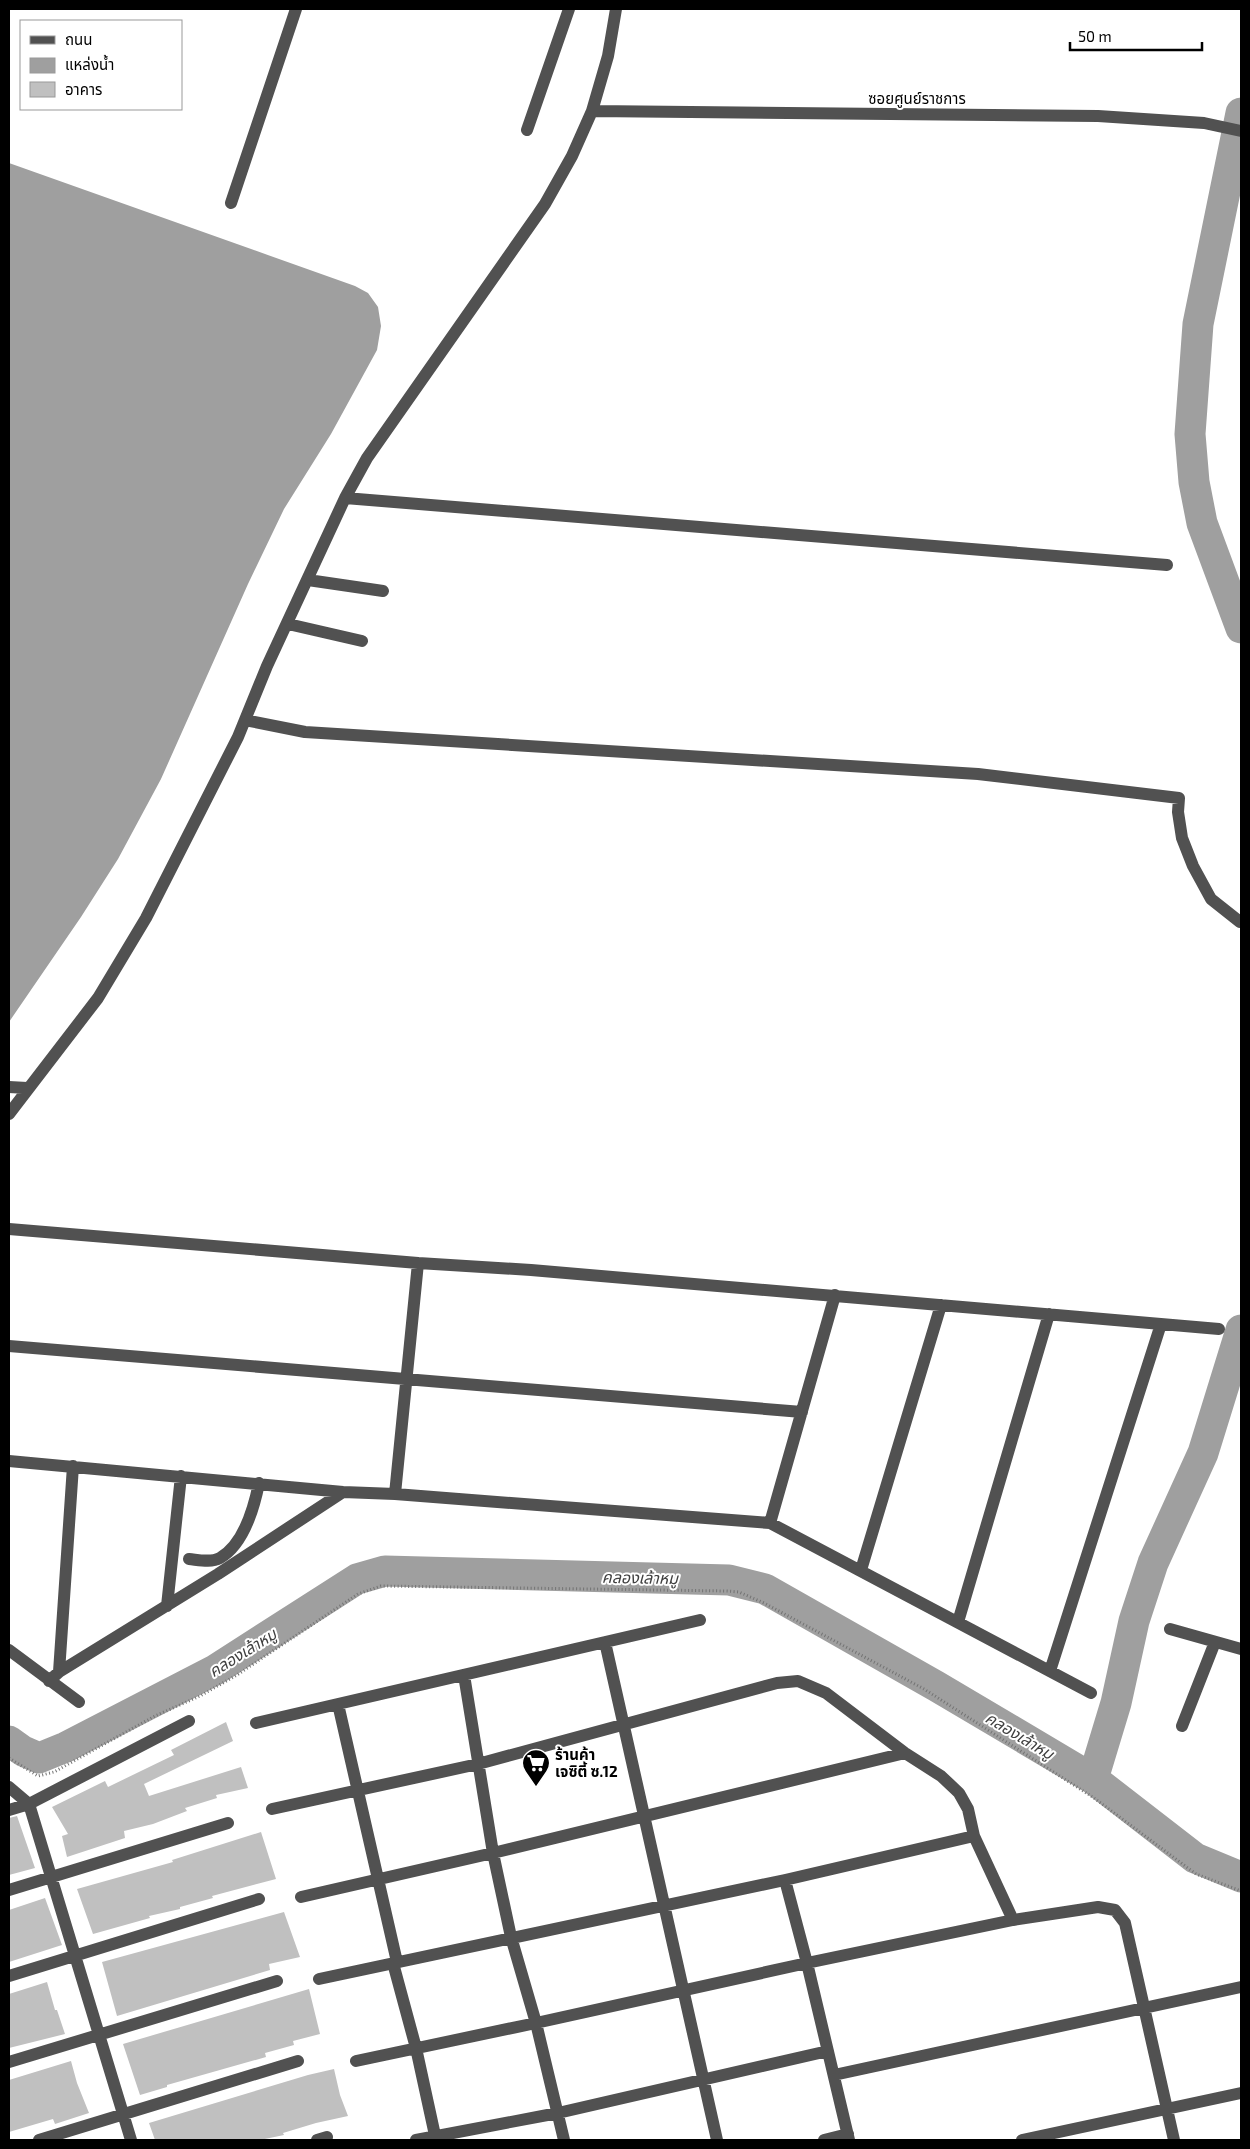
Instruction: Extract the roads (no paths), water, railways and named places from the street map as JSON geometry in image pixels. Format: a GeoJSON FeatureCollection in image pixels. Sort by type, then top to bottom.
{"type":"FeatureCollection","features":[{"type":"Feature","properties":{"kind":"street"},"geometry":{"type":"LineString","coordinates":[[231,203],[296,9]]}},
{"type":"Feature","properties":{"kind":"street"},"geometry":{"type":"LineString","coordinates":[[527,130],[569,9]]}},
{"type":"Feature","properties":{"kind":"street"},"geometry":{"type":"LineString","coordinates":[[9,1114],[27,1088],[98,998],[146,918],[238,737],[267,666],[345,498],[367,458],[545,204],[572,156],[592,111],[608,56],[616,9]]}},
{"type":"Feature","properties":{"kind":"street","name":"ซอยศูนย์ราชการ"},"geometry":{"type":"LineString","coordinates":[[592,111],[1098,116],[1204,124],[1241,131]]}},
{"type":"Feature","properties":{"kind":"street"},"geometry":{"type":"LineString","coordinates":[[345,498],[1167,565]]}},
{"type":"Feature","properties":{"kind":"street"},"geometry":{"type":"LineString","coordinates":[[308,580],[383,591]]}},
{"type":"Feature","properties":{"kind":"street"},"geometry":{"type":"LineString","coordinates":[[288,624],[362,641]]}},
{"type":"Feature","properties":{"kind":"street"},"geometry":{"type":"LineString","coordinates":[[245,720],[305,732],[978,774],[1179,798],[1178,812],[1182,838],[1193,866],[1211,899],[1240,922]]}},
{"type":"Feature","properties":{"kind":"street"},"geometry":{"type":"LineString","coordinates":[[9,1087],[27,1088]]}},
{"type":"Feature","properties":{"kind":"street"},"geometry":{"type":"LineString","coordinates":[[9,1229],[418,1263],[541,1271],[1219,1329]]}},
{"type":"Feature","properties":{"kind":"street"},"geometry":{"type":"LineString","coordinates":[[396,1494],[418,1263]]}},
{"type":"Feature","properties":{"kind":"street"},"geometry":{"type":"LineString","coordinates":[[770,1523],[835,1296]]}},
{"type":"Feature","properties":{"kind":"street"},"geometry":{"type":"LineString","coordinates":[[860,1570],[941,1305]]}},
{"type":"Feature","properties":{"kind":"street"},"geometry":{"type":"LineString","coordinates":[[958,1622],[1049,1314]]}},
{"type":"Feature","properties":{"kind":"street"},"geometry":{"type":"LineString","coordinates":[[1050,1671],[1161,1324]]}},
{"type":"Feature","properties":{"kind":"street"},"geometry":{"type":"LineString","coordinates":[[9,1346],[802,1412]]}},
{"type":"Feature","properties":{"kind":"street"},"geometry":{"type":"LineString","coordinates":[[9,1461],[343,1492],[396,1494],[770,1523],[1091,1693]]}},
{"type":"Feature","properties":{"kind":"street"},"geometry":{"type":"LineString","coordinates":[[54,1676],[73,1466]]}},
{"type":"Feature","properties":{"kind":"street"},"geometry":{"type":"LineString","coordinates":[[166,1606],[181,1476]]}},
{"type":"Feature","properties":{"kind":"street"},"geometry":{"type":"LineString","coordinates":[[189,1560],[210,1561],[219,1558],[234,1545],[249,1522],[259,1484]]}},
{"type":"Feature","properties":{"kind":"street"},"geometry":{"type":"LineString","coordinates":[[54,1676],[343,1492]]}},
{"type":"Feature","properties":{"kind":"street"},"geometry":{"type":"LineString","coordinates":[[256,1723],[700,1620]]}},
{"type":"Feature","properties":{"kind":"street"},"geometry":{"type":"LineString","coordinates":[[1170,1629],[1241,1649]]}},
{"type":"Feature","properties":{"kind":"street"},"geometry":{"type":"LineString","coordinates":[[605,1642],[717,2140]]}},
{"type":"Feature","properties":{"kind":"street"},"geometry":{"type":"LineString","coordinates":[[1182,1726],[1216,1642]]}},
{"type":"Feature","properties":{"kind":"street"},"geometry":{"type":"LineString","coordinates":[[9,1650],[54,1676],[79,1702]]}},
{"type":"Feature","properties":{"kind":"street"},"geometry":{"type":"LineString","coordinates":[[464,1675],[493,1853],[511,1937],[536,2024],[564,2140]]}},
{"type":"Feature","properties":{"kind":"street"},"geometry":{"type":"LineString","coordinates":[[272,1809],[478,1764],[777,1683],[798,1682],[826,1693],[905,1753],[942,1776],[959,1793],[968,1809],[974,1836],[1013,1920]]}},
{"type":"Feature","properties":{"kind":"street"},"geometry":{"type":"LineString","coordinates":[[338,1704],[356,1791],[436,2138]]}},
{"type":"Feature","properties":{"kind":"street"},"geometry":{"type":"LineString","coordinates":[[9,1810],[29,1804],[190,1721]]}},
{"type":"Feature","properties":{"kind":"street"},"geometry":{"type":"LineString","coordinates":[[301,1897],[493,1853],[905,1753]]}},
{"type":"Feature","properties":{"kind":"street"},"geometry":{"type":"LineString","coordinates":[[9,1788],[29,1804],[131,2140]]}},
{"type":"Feature","properties":{"kind":"street"},"geometry":{"type":"LineString","coordinates":[[9,1890],[228,1823]]}},
{"type":"Feature","properties":{"kind":"street"},"geometry":{"type":"LineString","coordinates":[[319,1979],[784,1880],[974,1836]]}},
{"type":"Feature","properties":{"kind":"street"},"geometry":{"type":"LineString","coordinates":[[784,1880],[807,1963],[849,2137],[824,2140]]}},
{"type":"Feature","properties":{"kind":"street"},"geometry":{"type":"LineString","coordinates":[[9,1976],[259,1899]]}},
{"type":"Feature","properties":{"kind":"street"},"geometry":{"type":"LineString","coordinates":[[356,2061],[536,2024],[807,1963],[1013,1920],[1098,1907],[1115,1910],[1124,1922],[1174,2140]]}},
{"type":"Feature","properties":{"kind":"street"},"geometry":{"type":"LineString","coordinates":[[9,2062],[277,1981]]}},
{"type":"Feature","properties":{"kind":"street"},"geometry":{"type":"LineString","coordinates":[[834,2075],[1241,1987]]}},
{"type":"Feature","properties":{"kind":"street"},"geometry":{"type":"LineString","coordinates":[[416,2140],[436,2138],[558,2113],[828,2051]]}},
{"type":"Feature","properties":{"kind":"street"},"geometry":{"type":"LineString","coordinates":[[39,2140],[298,2061]]}},
{"type":"Feature","properties":{"kind":"street"},"geometry":{"type":"LineString","coordinates":[[1022,2140],[1241,2093]]}},
{"type":"Feature","properties":{"kind":"water"},"geometry":{"type":"Polygon","coordinates":[[[9,163],[355,286],[368,293],[378,307],[381,326],[377,350],[331,434],[284,509],[248,584],[161,779],[118,859],[9,1022],[9,163]]]}},
{"type":"Feature","properties":{"kind":"waterway"},"geometry":{"type":"LineString","coordinates":[[1241,113],[1198,324],[1190,434],[1194,482],[1202,523],[1241,628]]}},
{"type":"Feature","properties":{"kind":"waterway"},"geometry":{"type":"LineString","coordinates":[[1093,1779],[1116,1703],[1134,1621],[1153,1563],[1203,1453],[1241,1330]]}},
{"type":"Feature","properties":{"kind":"waterway","name":"คลองเล้าหมู"},"geometry":{"type":"LineString","coordinates":[[9,1741],[23,1751],[39,1758],[66,1747],[215,1670],[357,1579],[385,1571],[729,1580],[765,1589],[936,1686],[1093,1779],[1195,1858],[1241,1877]]}},
{"type":"Feature","properties":{"kind":"place","name":"ร้านค้า เจซิตี้ ซ.12"},"geometry":{"type":"Point","coordinates":[536,1787]}}]}
